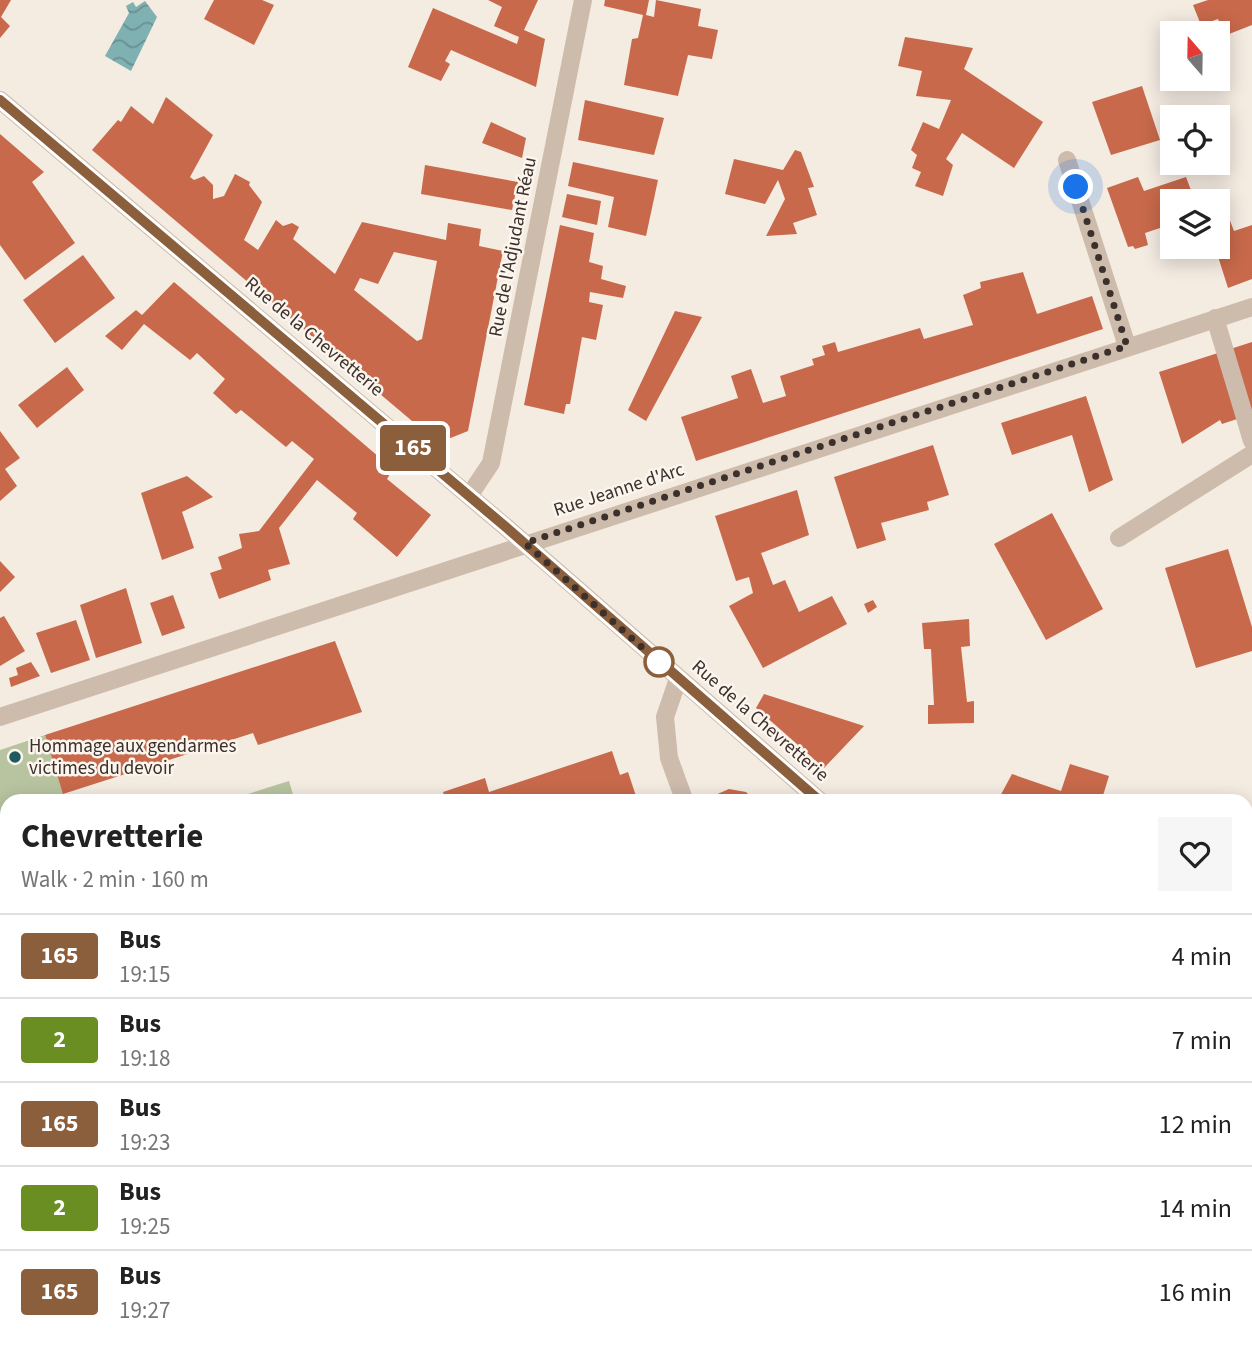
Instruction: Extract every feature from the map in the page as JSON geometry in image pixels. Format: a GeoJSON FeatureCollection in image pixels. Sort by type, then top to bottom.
{"type":"FeatureCollection","features":[{"type":"Feature","properties":{"kind":"street","name":"Rue de l'Adjudant Réau"},"geometry":{"type":"LineString","coordinates":[[469,496],[491,463],[583,0]]}},
{"type":"Feature","properties":{"kind":"street","name":"Rue de la Chevretterie"},"geometry":{"type":"LineString","coordinates":[[0,100],[525,543],[812,794]]}},
{"type":"Feature","properties":{"kind":"street"},"geometry":{"type":"LineString","coordinates":[[1067,160],[1127,346]]}},
{"type":"Feature","properties":{"kind":"street","name":"Rue Jeanne d'Arc"},"geometry":{"type":"LineString","coordinates":[[0,717],[1252,307]]}},
{"type":"Feature","properties":{"kind":"street"},"geometry":{"type":"LineString","coordinates":[[1215,318],[1252,441]]}},
{"type":"Feature","properties":{"kind":"street"},"geometry":{"type":"LineString","coordinates":[[1119,538],[1252,454]]}},
{"type":"Feature","properties":{"kind":"street"},"geometry":{"type":"LineString","coordinates":[[678,678],[665,717],[668,758],[682,794]]}},
{"type":"Feature","properties":{"kind":"green space"},"geometry":{"type":"Polygon","coordinates":[[[45,735],[64,794],[0,794],[0,750],[45,735]]]}},
{"type":"Feature","properties":{"kind":"green space"},"geometry":{"type":"Polygon","coordinates":[[[289,781],[293,794],[248,794],[289,781]]]}},
{"type":"Feature","properties":{"kind":"water"},"geometry":{"type":"Polygon","coordinates":[[[145,1],[157,17],[131,71],[105,56],[129,13],[126,6],[133,2],[136,7],[145,1]]]}},
{"type":"Feature","properties":{"kind":"building"},"geometry":{"type":"Polygon","coordinates":[[[0,0],[11,0],[1,17],[10,26],[0,38],[0,0]]]}},
{"type":"Feature","properties":{"kind":"building"},"geometry":{"type":"Polygon","coordinates":[[[214,0],[262,0],[274,5],[254,45],[204,19],[214,0]]]}},
{"type":"Feature","properties":{"kind":"building"},"geometry":{"type":"Polygon","coordinates":[[[488,0],[538,0],[524,30],[545,39],[536,87],[451,50],[445,61],[450,64],[441,81],[408,67],[433,8],[517,44],[519,37],[494,26],[502,7],[488,0]]]}},
{"type":"Feature","properties":{"kind":"building"},"geometry":{"type":"Polygon","coordinates":[[[605,0],[649,0],[646,15],[654,17],[656,0],[701,9],[698,26],[718,30],[712,59],[688,55],[678,96],[624,85],[632,39],[638,38],[643,15],[604,6],[605,0]]]}},
{"type":"Feature","properties":{"kind":"building"},"geometry":{"type":"Polygon","coordinates":[[[1208,0],[1252,0],[1252,25],[1230,34],[1230,21],[1199,21],[1193,5],[1208,0]]]}},
{"type":"Feature","properties":{"kind":"building"},"geometry":{"type":"Polygon","coordinates":[[[905,37],[973,48],[964,69],[1043,122],[1014,168],[962,133],[946,159],[953,165],[943,196],[915,186],[921,172],[912,168],[917,155],[911,150],[923,122],[939,129],[951,100],[916,96],[922,71],[898,66],[905,37]]]}},
{"type":"Feature","properties":{"kind":"building"},"geometry":{"type":"Polygon","coordinates":[[[1142,86],[1160,140],[1111,155],[1092,102],[1142,86]]]}},
{"type":"Feature","properties":{"kind":"building"},"geometry":{"type":"Polygon","coordinates":[[[166,97],[213,135],[190,177],[194,180],[204,176],[213,185],[213,199],[224,196],[235,174],[250,182],[249,185],[262,202],[244,240],[258,250],[276,220],[283,226],[292,223],[299,227],[293,239],[335,274],[362,222],[446,240],[448,223],[481,229],[479,246],[503,251],[468,431],[438,443],[92,150],[118,120],[121,122],[131,106],[153,124],[166,97]],[[394,252],[378,284],[360,278],[354,290],[417,341],[422,339],[437,261],[394,252]]]}},
{"type":"Feature","properties":{"kind":"building"},"geometry":{"type":"Polygon","coordinates":[[[585,100],[664,118],[654,155],[578,140],[585,100]]]}},
{"type":"Feature","properties":{"kind":"building"},"geometry":{"type":"Polygon","coordinates":[[[491,122],[526,138],[522,158],[482,143],[491,122]]]}},
{"type":"Feature","properties":{"kind":"building"},"geometry":{"type":"Polygon","coordinates":[[[0,134],[44,172],[32,182],[75,243],[25,280],[0,245],[0,134]]]}},
{"type":"Feature","properties":{"kind":"building"},"geometry":{"type":"Polygon","coordinates":[[[795,150],[801,152],[814,187],[808,188],[817,215],[793,223],[797,234],[766,236],[785,199],[778,180],[765,204],[725,194],[734,159],[783,170],[795,150]]]}},
{"type":"Feature","properties":{"kind":"building"},"geometry":{"type":"Polygon","coordinates":[[[573,162],[658,180],[646,236],[608,227],[614,197],[568,186],[573,162]]]}},
{"type":"Feature","properties":{"kind":"building"},"geometry":{"type":"Polygon","coordinates":[[[425,165],[518,182],[512,210],[421,194],[425,165]]]}},
{"type":"Feature","properties":{"kind":"building"},"geometry":{"type":"Polygon","coordinates":[[[1138,177],[1144,191],[1186,177],[1190,189],[1160,189],[1160,228],[1145,233],[1148,245],[1135,249],[1133,246],[1128,247],[1107,188],[1138,177]]]}},
{"type":"Feature","properties":{"kind":"building"},"geometry":{"type":"Polygon","coordinates":[[[567,194],[601,201],[597,225],[562,217],[567,194]]]}},
{"type":"Feature","properties":{"kind":"building"},"geometry":{"type":"Polygon","coordinates":[[[1230,221],[1234,231],[1252,225],[1252,279],[1228,288],[1219,259],[1230,259],[1230,221]]]}},
{"type":"Feature","properties":{"kind":"building"},"geometry":{"type":"Polygon","coordinates":[[[560,225],[594,233],[589,262],[603,266],[601,279],[626,286],[623,298],[590,292],[589,302],[603,305],[596,340],[582,337],[570,404],[566,404],[564,414],[524,405],[560,225]]]}},
{"type":"Feature","properties":{"kind":"building"},"geometry":{"type":"Polygon","coordinates":[[[83,255],[115,298],[55,343],[23,300],[83,255]]]}},
{"type":"Feature","properties":{"kind":"building"},"geometry":{"type":"Polygon","coordinates":[[[1023,272],[1037,314],[1092,296],[1103,329],[696,461],[681,417],[738,398],[731,376],[751,369],[763,403],[786,396],[780,376],[814,365],[812,359],[825,355],[822,346],[835,342],[838,352],[920,328],[924,339],[973,325],[963,295],[981,288],[980,282],[1023,272]]]}},
{"type":"Feature","properties":{"kind":"building"},"geometry":{"type":"Polygon","coordinates":[[[174,282],[393,469],[387,479],[431,515],[397,557],[353,519],[357,513],[317,480],[279,528],[290,564],[268,570],[271,580],[219,599],[210,573],[222,569],[218,557],[242,548],[239,534],[259,531],[314,459],[292,441],[286,447],[241,410],[236,414],[213,393],[225,379],[197,353],[190,360],[144,324],[122,350],[105,336],[136,310],[142,315],[174,282]]]}},
{"type":"Feature","properties":{"kind":"building"},"geometry":{"type":"Polygon","coordinates":[[[675,311],[702,317],[646,421],[628,410],[675,311]]]}},
{"type":"Feature","properties":{"kind":"building"},"geometry":{"type":"Polygon","coordinates":[[[1252,342],[1252,414],[1222,424],[1220,420],[1182,444],[1159,372],[1252,342]]]}},
{"type":"Feature","properties":{"kind":"building"},"geometry":{"type":"Polygon","coordinates":[[[67,367],[84,390],[37,428],[18,405],[67,367]]]}},
{"type":"Feature","properties":{"kind":"building"},"geometry":{"type":"Polygon","coordinates":[[[1086,396],[1113,480],[1089,492],[1072,435],[1012,455],[1001,423],[1086,396]]]}},
{"type":"Feature","properties":{"kind":"building"},"geometry":{"type":"Polygon","coordinates":[[[0,431],[20,458],[5,469],[17,486],[0,501],[0,431]]]}},
{"type":"Feature","properties":{"kind":"building"},"geometry":{"type":"Polygon","coordinates":[[[933,445],[949,495],[927,502],[929,510],[881,523],[886,540],[857,549],[834,477],[933,445]]]}},
{"type":"Feature","properties":{"kind":"building"},"geometry":{"type":"Polygon","coordinates":[[[187,476],[213,497],[182,512],[194,548],[162,560],[141,493],[187,476]]]}},
{"type":"Feature","properties":{"kind":"building"},"geometry":{"type":"Polygon","coordinates":[[[797,490],[809,535],[761,553],[773,585],[785,580],[799,612],[832,596],[847,624],[763,668],[729,606],[753,593],[749,577],[736,581],[715,516],[797,490]]]}},
{"type":"Feature","properties":{"kind":"building"},"geometry":{"type":"Polygon","coordinates":[[[1052,513],[1103,609],[1046,640],[994,544],[1052,513]]]}},
{"type":"Feature","properties":{"kind":"building"},"geometry":{"type":"Polygon","coordinates":[[[1228,549],[1252,627],[1252,651],[1196,668],[1165,568],[1228,549]]]}},
{"type":"Feature","properties":{"kind":"building"},"geometry":{"type":"Polygon","coordinates":[[[0,561],[15,577],[0,592],[0,561]]]}},
{"type":"Feature","properties":{"kind":"building"},"geometry":{"type":"Polygon","coordinates":[[[126,588],[142,643],[96,658],[80,605],[126,588]]]}},
{"type":"Feature","properties":{"kind":"building"},"geometry":{"type":"Polygon","coordinates":[[[173,595],[185,628],[162,636],[150,603],[173,595]]]}},
{"type":"Feature","properties":{"kind":"building"},"geometry":{"type":"Polygon","coordinates":[[[873,600],[877,607],[868,613],[864,604],[873,600]]]}},
{"type":"Feature","properties":{"kind":"building"},"geometry":{"type":"Polygon","coordinates":[[[4,616],[25,651],[0,666],[0,618],[4,616]]]}},
{"type":"Feature","properties":{"kind":"building"},"geometry":{"type":"Polygon","coordinates":[[[969,619],[970,646],[961,647],[967,702],[974,701],[974,723],[928,724],[928,705],[934,705],[931,649],[924,649],[922,623],[969,619]]]}},
{"type":"Feature","properties":{"kind":"building"},"geometry":{"type":"Polygon","coordinates":[[[76,620],[90,660],[51,673],[36,633],[76,620]]]}},
{"type":"Feature","properties":{"kind":"building"},"geometry":{"type":"Polygon","coordinates":[[[335,641],[362,712],[258,745],[253,733],[63,794],[45,735],[335,641]]]}},
{"type":"Feature","properties":{"kind":"building"},"geometry":{"type":"Polygon","coordinates":[[[31,662],[40,676],[11,687],[9,678],[18,675],[16,668],[31,662]]]}},
{"type":"Feature","properties":{"kind":"building"},"geometry":{"type":"Polygon","coordinates":[[[764,694],[864,726],[824,768],[756,708],[764,694]]]}},
{"type":"Feature","properties":{"kind":"building"},"geometry":{"type":"Polygon","coordinates":[[[612,751],[620,775],[628,772],[635,794],[443,792],[485,778],[489,792],[612,751]]]}},
{"type":"Feature","properties":{"kind":"building"},"geometry":{"type":"Polygon","coordinates":[[[1070,764],[1109,776],[1103,794],[1001,794],[1012,774],[1061,791],[1070,764]]]}},
{"type":"Feature","properties":{"kind":"building"},"geometry":{"type":"Polygon","coordinates":[[[729,789],[748,794],[717,794],[729,789]]]}},
{"type":"Feature","properties":{"kind":"bus line","name":"165"},"geometry":{"type":"LineString","coordinates":[[0,100],[507,528],[812,794]]}},
{"type":"Feature","properties":{"kind":"place","name":"Hommage aux gendarmes victimes du devoir"},"geometry":{"type":"Point","coordinates":[15,757]}},
{"type":"Feature","properties":{"kind":"route"},"geometry":{"type":"LineString","coordinates":[[659,662],[664,667],[525,543],[1127,346],[1076,187]]}}]}
